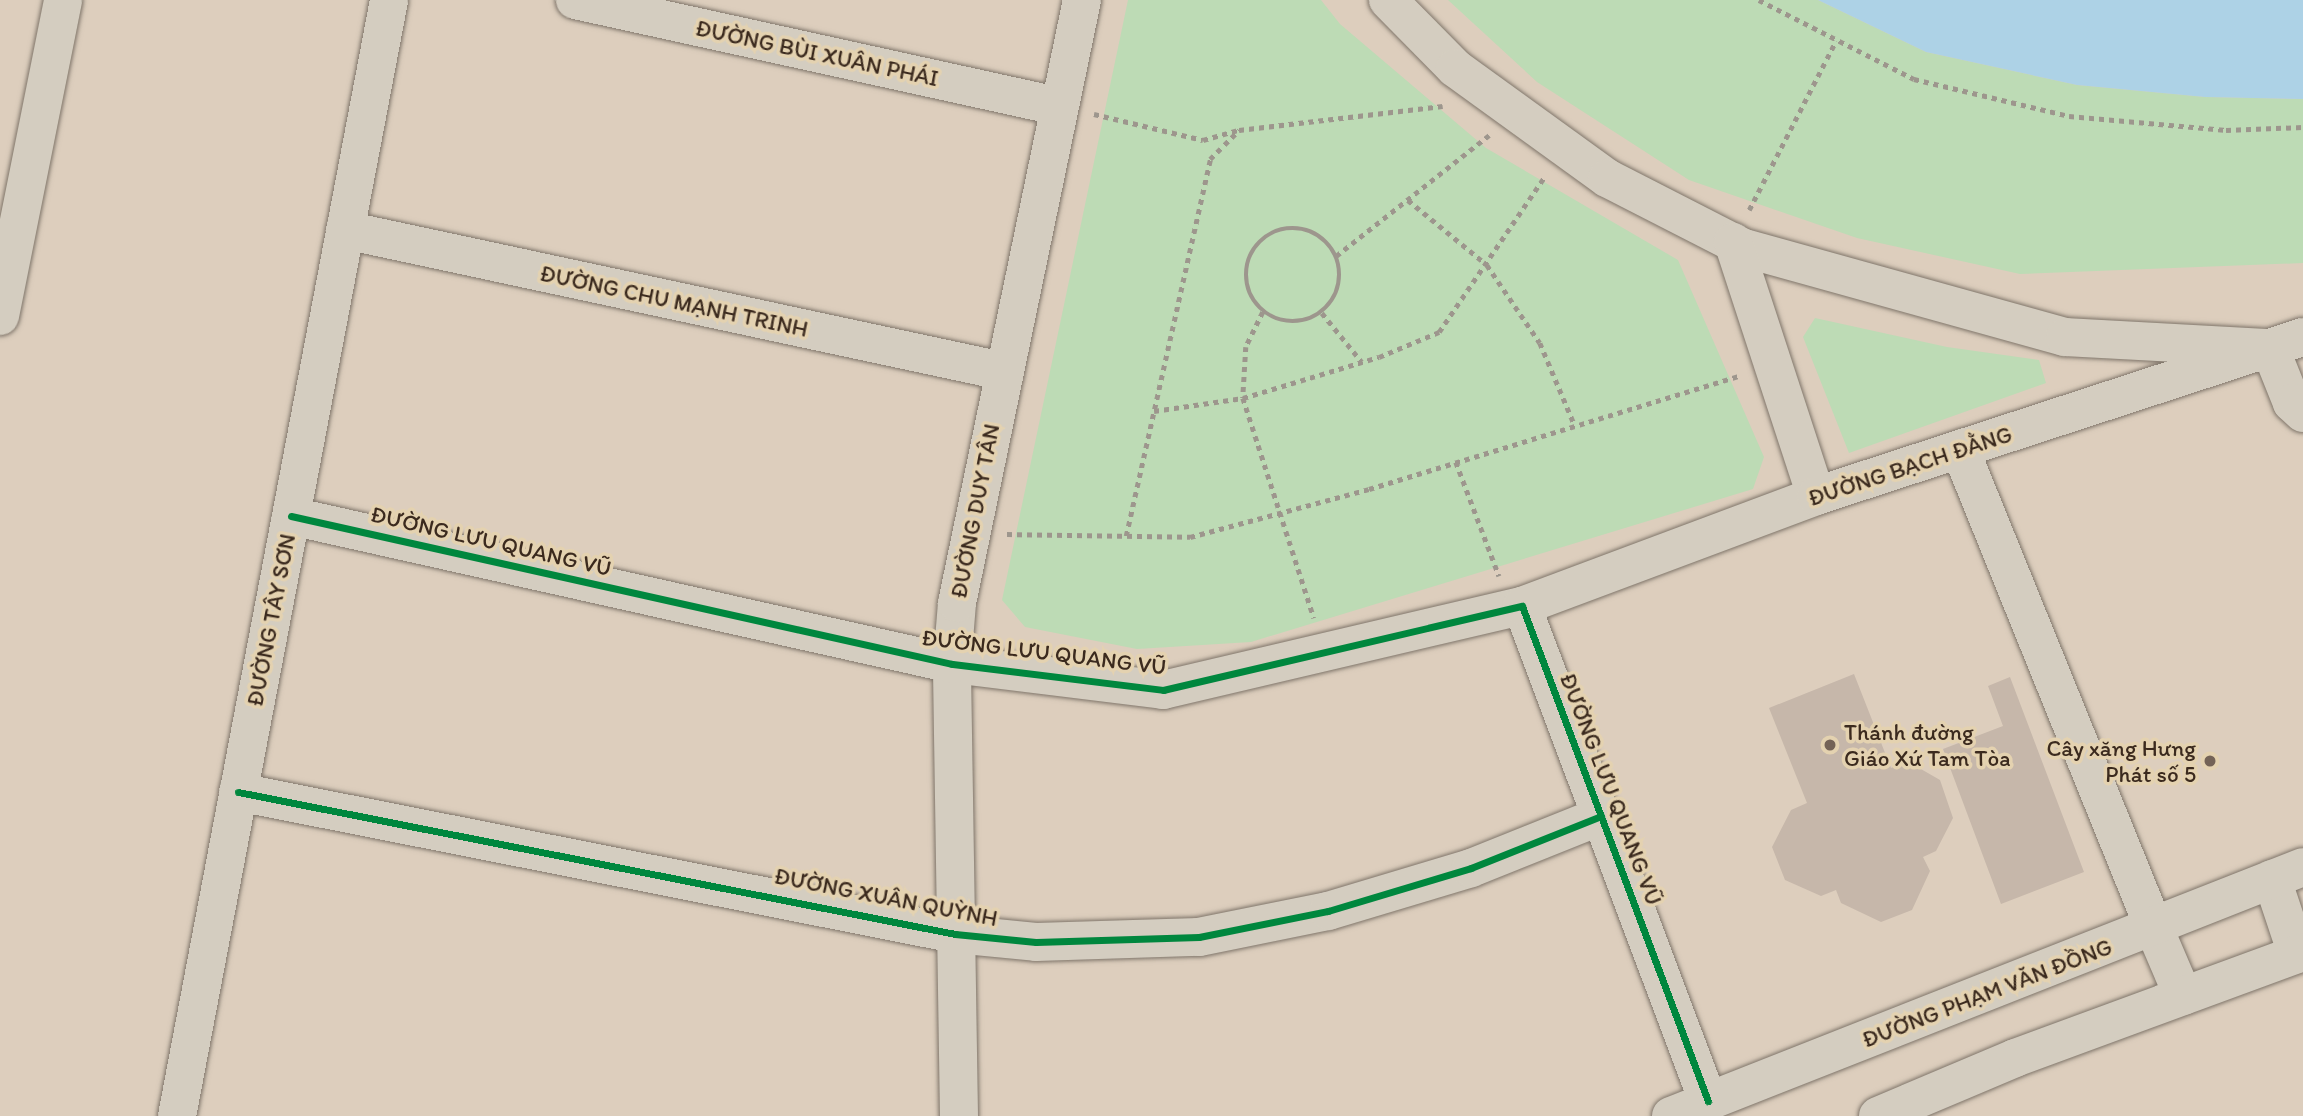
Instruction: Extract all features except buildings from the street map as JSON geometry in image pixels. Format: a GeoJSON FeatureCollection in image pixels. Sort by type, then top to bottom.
{"type":"FeatureCollection","features":[{"type":"Feature","properties":{"kind":"street"},"geometry":{"type":"LineString","coordinates":[[0,316],[63,0]]}},
{"type":"Feature","properties":{"kind":"street","name":"ĐƯỜNG TÂY SƠN"},"geometry":{"type":"LineString","coordinates":[[177,1116],[389,0]]}},
{"type":"Feature","properties":{"kind":"street","name":"ĐƯỜNG BÙI XUÂN PHÁI"},"geometry":{"type":"LineString","coordinates":[[575,0],[1059,106]]}},
{"type":"Feature","properties":{"kind":"street","name":"ĐƯỜNG DUY TÂN"},"geometry":{"type":"LineString","coordinates":[[959,1116],[952,664],[957,603],[1002,371],[1083,0]]}},
{"type":"Feature","properties":{"kind":"street"},"geometry":{"type":"LineString","coordinates":[[1388,0],[1455,68],[1564,148],[1607,178],[1732,242],[2065,337],[2287,343],[2292,403],[2303,413]]}},
{"type":"Feature","properties":{"kind":"street","name":"ĐƯỜNG CHU MẠNH TRINH"},"geometry":{"type":"LineString","coordinates":[[345,230],[1002,371]]}},
{"type":"Feature","properties":{"kind":"street"},"geometry":{"type":"LineString","coordinates":[[1732,242],[1816,496]]}},
{"type":"Feature","properties":{"kind":"street","name":"ĐƯỜNG BẠCH ĐẰNG"},"geometry":{"type":"LineString","coordinates":[[1516,608],[1816,496],[2287,343]]}},
{"type":"Feature","properties":{"kind":"street"},"geometry":{"type":"LineString","coordinates":[[1959,449],[2183,996]]}},
{"type":"Feature","properties":{"kind":"street","name":"ĐƯỜNG LƯU QUANG VŨ"},"geometry":{"type":"LineString","coordinates":[[290,516],[952,664],[1163,690],[1516,608],[1601,816],[1708,1101]]}},
{"type":"Feature","properties":{"kind":"street","name":"ĐƯỜNG XUÂN QUỲNH"},"geometry":{"type":"LineString","coordinates":[[238,792],[955,934],[1036,943],[1199,937],[1403,891],[1601,816]]}},
{"type":"Feature","properties":{"kind":"street"},"geometry":{"type":"LineString","coordinates":[[1878,1116],[2183,996],[2301,956],[2287,873]]}},
{"type":"Feature","properties":{"kind":"street","name":"ĐƯỜNG PHẠM VĂN ĐỒNG"},"geometry":{"type":"LineString","coordinates":[[1671,1116],[2154,928],[2287,873]]}},
{"type":"Feature","properties":{"kind":"path"},"geometry":{"type":"LineString","coordinates":[[1759,0],[1914,79],[2069,116],[2226,130],[2303,127]]}},
{"type":"Feature","properties":{"kind":"path"},"geometry":{"type":"LineString","coordinates":[[1732,242],[1836,41]]}},
{"type":"Feature","properties":{"kind":"path"},"geometry":{"type":"LineString","coordinates":[[1059,106],[1203,139],[1239,130],[1508,106]]}},
{"type":"Feature","properties":{"kind":"path"},"geometry":{"type":"LineString","coordinates":[[1336,256],[1408,200],[1508,106]]}},
{"type":"Feature","properties":{"kind":"path"},"geometry":{"type":"LineString","coordinates":[[1126,536],[1210,159],[1239,130]]}},
{"type":"Feature","properties":{"kind":"path"},"geometry":{"type":"LineString","coordinates":[[1154,411],[1243,398],[1362,362],[1439,332],[1564,148]]}},
{"type":"Feature","properties":{"kind":"path"},"geometry":{"type":"LineString","coordinates":[[1408,200],[1487,265],[1540,343],[1575,426]]}},
{"type":"Feature","properties":{"kind":"path"},"geometry":{"type":"LineString","coordinates":[[1287,228],[1302,229],[1328,243],[1336,256],[1339,286],[1322,313],[1292,323],[1263,312],[1247,285],[1246,270],[1260,242],[1287,228]]}},
{"type":"Feature","properties":{"kind":"path"},"geometry":{"type":"LineString","coordinates":[[1263,312],[1246,347],[1243,398],[1326,652]]}},
{"type":"Feature","properties":{"kind":"path"},"geometry":{"type":"LineString","coordinates":[[1322,313],[1362,362]]}},
{"type":"Feature","properties":{"kind":"path"},"geometry":{"type":"LineString","coordinates":[[971,534],[1189,537],[1457,462],[1773,366]]}},
{"type":"Feature","properties":{"kind":"path"},"geometry":{"type":"LineString","coordinates":[[1457,462],[1516,608]]}},
{"type":"Feature","properties":{"kind":"green space"},"geometry":{"type":"Polygon","coordinates":[[[1128,0],[1321,0],[1340,24],[1486,148],[1678,260],[1764,457],[1753,489],[1251,642],[1137,649],[1025,627],[1002,600],[1128,0]]]}},
{"type":"Feature","properties":{"kind":"green space"},"geometry":{"type":"Polygon","coordinates":[[[1448,0],[1818,0],[1926,52],[2077,85],[2205,97],[2303,99],[2303,263],[2020,274],[1857,238],[1689,180],[1537,82],[1448,0]]]}},
{"type":"Feature","properties":{"kind":"green space"},"geometry":{"type":"Polygon","coordinates":[[[1815,318],[1947,347],[2039,360],[2046,383],[1849,453],[1803,337],[1815,318]]]}},
{"type":"Feature","properties":{"kind":"water"},"geometry":{"type":"Polygon","coordinates":[[[1818,0],[2303,0],[2303,99],[2205,97],[2077,85],[1926,52],[1818,0]]]}},
{"type":"Feature","properties":{"kind":"cycle path"},"geometry":{"type":"LineString","coordinates":[[291,516],[952,664],[1163,690],[1522,606],[1708,1101]]}},
{"type":"Feature","properties":{"kind":"cycle path"},"geometry":{"type":"LineString","coordinates":[[238,792],[955,934],[1036,942],[1199,937],[1328,911],[1471,868],[1601,816]]}},
{"type":"Feature","properties":{"kind":"place","name":"Thánh đường Giáo Xứ Tam Tòa"},"geometry":{"type":"Point","coordinates":[1830,745]}},
{"type":"Feature","properties":{"kind":"place","name":"Cây xăng Hưng Phát số 5"},"geometry":{"type":"Point","coordinates":[2210,761]}}]}
